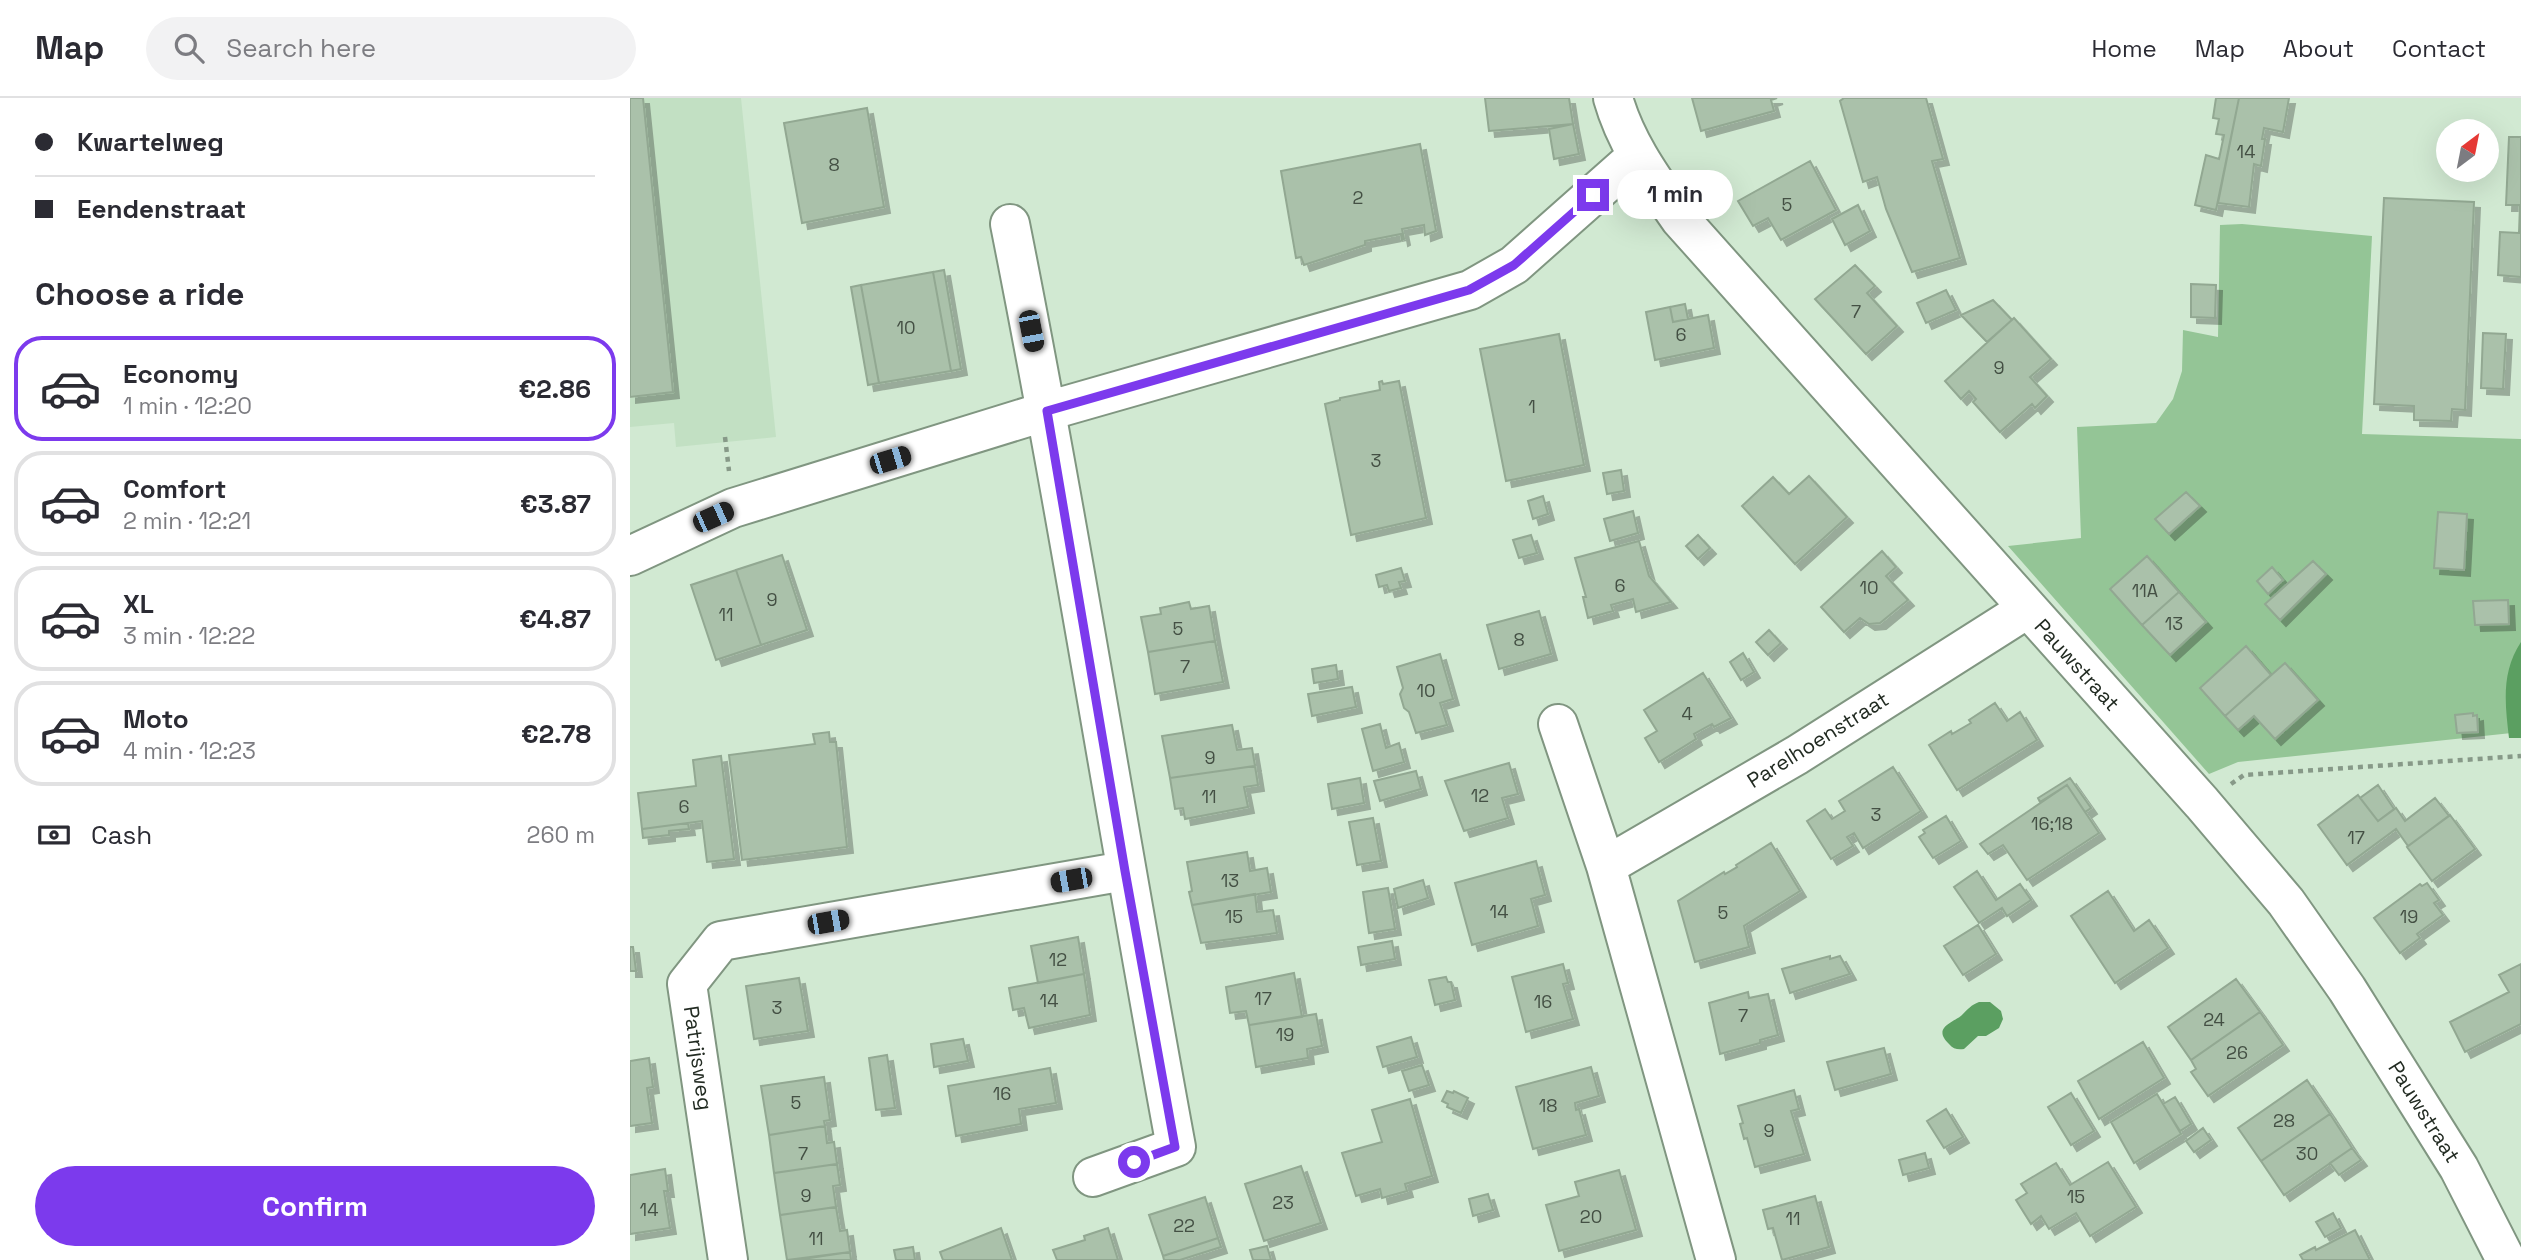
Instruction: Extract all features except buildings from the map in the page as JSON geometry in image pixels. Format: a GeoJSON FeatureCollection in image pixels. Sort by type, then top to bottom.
{"type":"FeatureCollection","features":[{"type":"Feature","properties":{"kind":"street","name":"Pauwstraat"},"geometry":{"type":"LineString","coordinates":[[1613,98],[1618,117],[1637,156],[1680,219],[2202,803],[2286,902],[2347,989],[2459,1168],[2506,1260]]}},
{"type":"Feature","properties":{"kind":"street"},"geometry":{"type":"LineString","coordinates":[[630,556],[733,509],[1047,411],[1469,290],[1514,265],[1637,156]]}},
{"type":"Feature","properties":{"kind":"street"},"geometry":{"type":"LineString","coordinates":[[1010,224],[1047,411],[1175,1147],[1093,1177]]}},
{"type":"Feature","properties":{"kind":"street","name":"Parelhoenstraat"},"geometry":{"type":"LineString","coordinates":[[1606,866],[1797,755],[2027,609]]}},
{"type":"Feature","properties":{"kind":"street"},"geometry":{"type":"LineString","coordinates":[[1558,723],[1606,866],[1716,1260]]}},
{"type":"Feature","properties":{"kind":"street","name":"Patrijsweg"},"geometry":{"type":"LineString","coordinates":[[728,1260],[687,984],[721,941],[1125,871]]}},
{"type":"Feature","properties":{"kind":"path"},"geometry":{"type":"LineString","coordinates":[[2202,803],[2244,775],[2521,756]]}},
{"type":"Feature","properties":{"kind":"shaded area"},"geometry":{"type":"Polygon","coordinates":[[[630,98],[741,98],[776,437],[676,447],[674,423],[630,427],[630,98]]]}},
{"type":"Feature","properties":{"kind":"shaded area"},"geometry":{"type":"Polygon","coordinates":[[[2242,224],[2372,236],[2362,434],[2521,439],[2521,732],[2238,762],[2209,774],[2008,546],[2081,538],[2077,427],[2156,423],[2173,399],[2182,371],[2183,330],[2218,337],[2220,225],[2242,224]]]}},
{"type":"Feature","properties":{"kind":"shaded area"},"geometry":{"type":"Polygon","coordinates":[[[2521,642],[2521,738],[2509,738],[2507,677],[2521,642]]]}},
{"type":"Feature","properties":{"kind":"shaded area"},"geometry":{"type":"Polygon","coordinates":[[[1979,1002],[1990,1002],[2001,1011],[2003,1019],[1999,1028],[1986,1036],[1978,1036],[1964,1049],[1954,1048],[1944,1038],[1943,1029],[1979,1002]]]}},
{"type":"Feature","properties":{"kind":"route"},"geometry":{"type":"LineString","coordinates":[[1134,1162],[1175,1147],[1047,411],[1469,290],[1514,265],[1593,195]]}}]}
